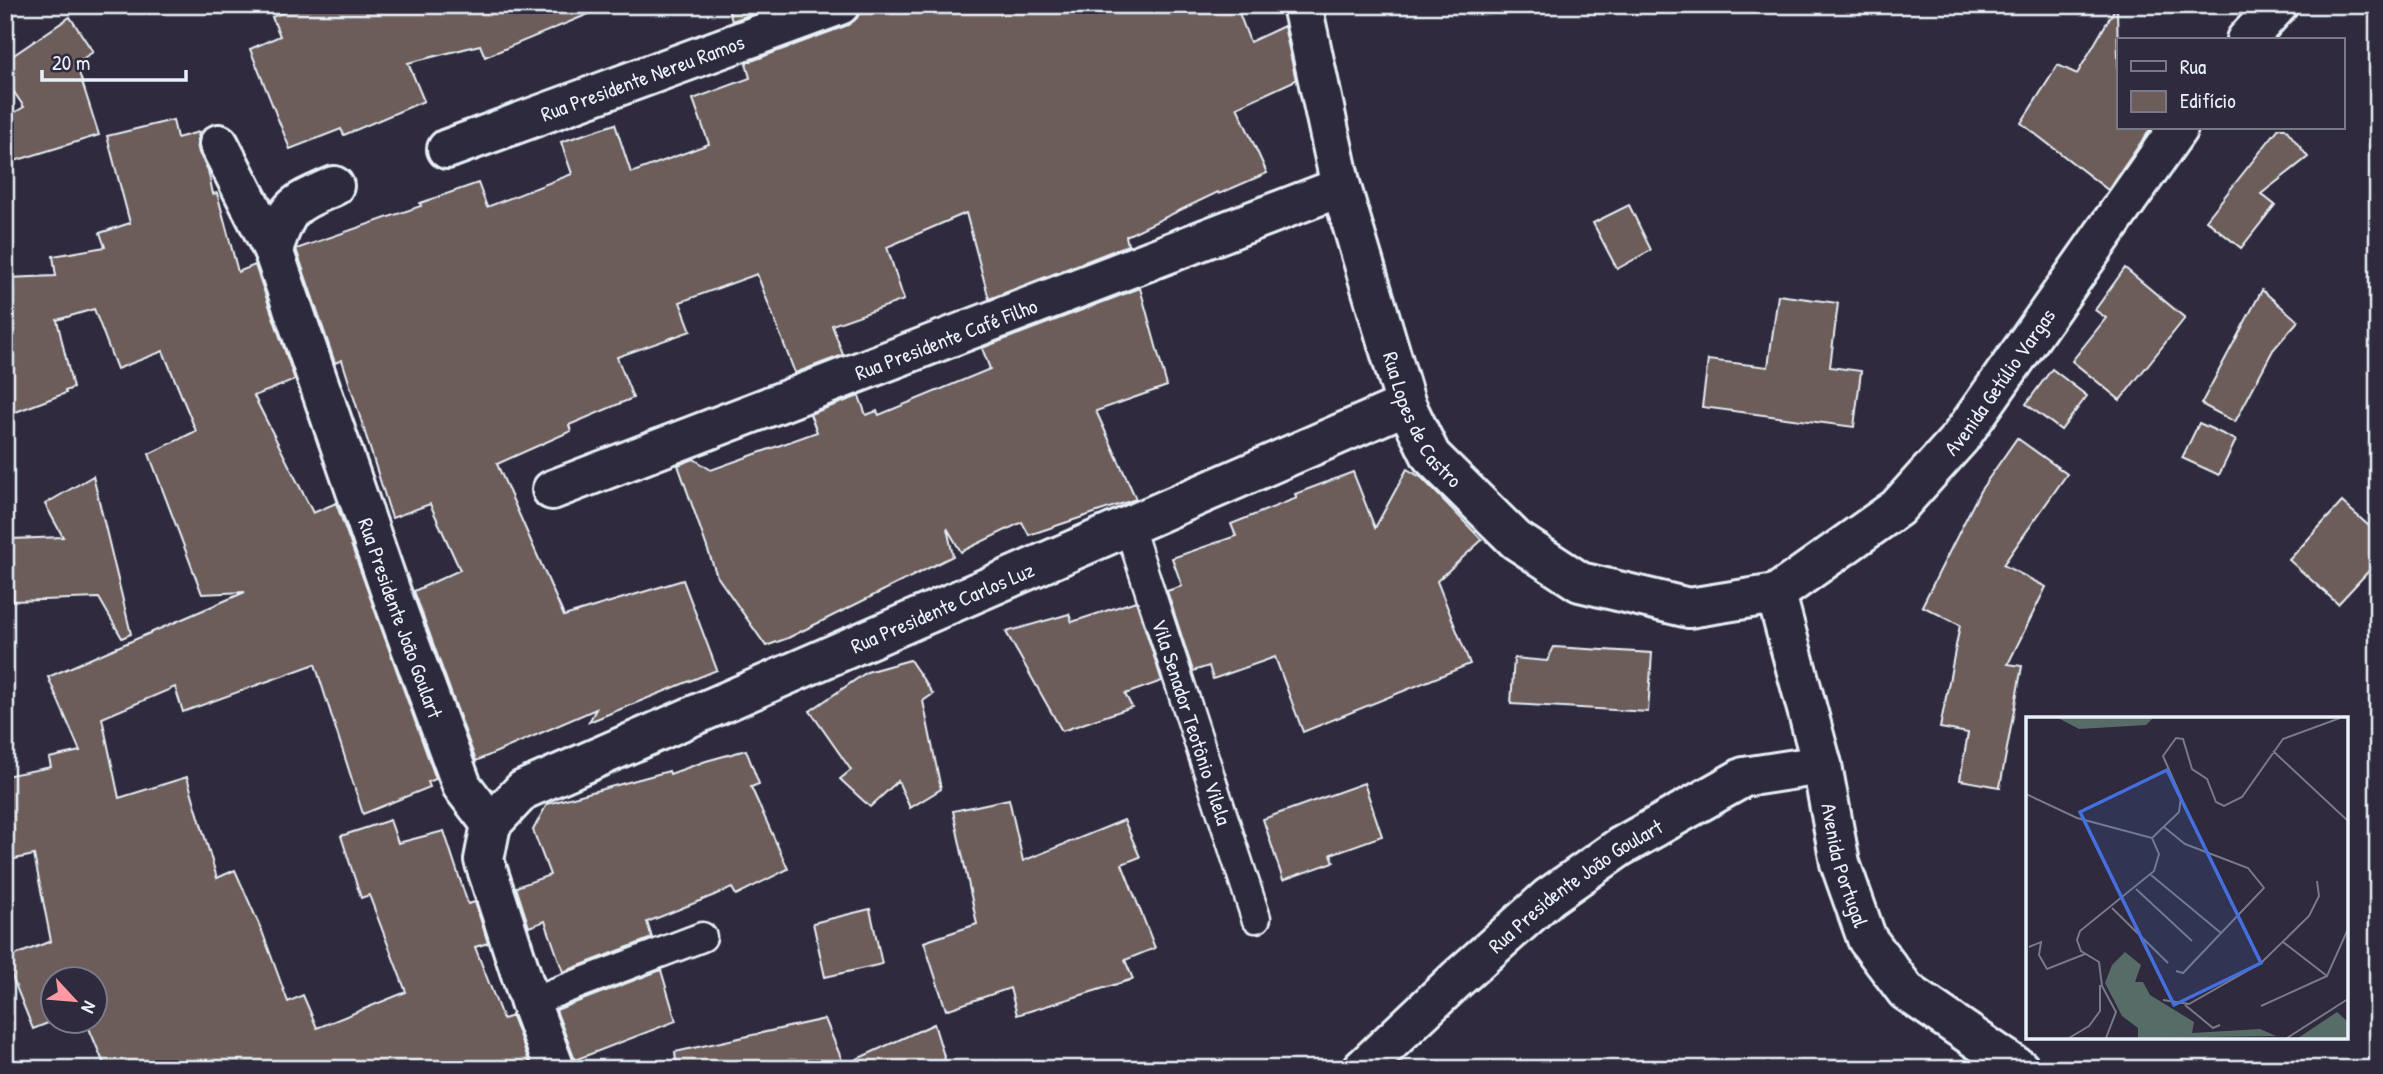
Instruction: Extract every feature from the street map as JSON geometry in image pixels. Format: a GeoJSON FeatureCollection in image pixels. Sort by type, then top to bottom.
{"type":"FeatureCollection","features":[{"type":"Feature","properties":{"kind":"street","name":"Rua Presidente Nereu Ramos"},"geometry":{"type":"LineString","coordinates":[[447,149],[840,5]]}},
{"type":"Feature","properties":{"kind":"street","name":"Rua Lopes de Castro"},"geometry":{"type":"LineString","coordinates":[[1302,5],[1341,187],[1406,405],[1431,456],[1516,540],[1580,582],[1689,608],[1776,594]]}},
{"type":"Feature","properties":{"kind":"street"},"geometry":{"type":"LineString","coordinates":[[2248,38],[2278,5]]}},
{"type":"Feature","properties":{"kind":"street","name":"Avenida Getúlio Vargas"},"geometry":{"type":"LineString","coordinates":[[1776,594],[1897,508],[1960,438],[2177,130]]}},
{"type":"Feature","properties":{"kind":"street","name":"Rua Presidente João Goulart"},"geometry":{"type":"LineString","coordinates":[[219,144],[273,250],[390,590],[461,786],[491,824]]}},
{"type":"Feature","properties":{"kind":"street"},"geometry":{"type":"LineString","coordinates":[[273,250],[283,219],[298,202],[334,186]]}},
{"type":"Feature","properties":{"kind":"street","name":"Rua Presidente Café Filho"},"geometry":{"type":"LineString","coordinates":[[552,489],[1341,187]]}},
{"type":"Feature","properties":{"kind":"street","name":"Rua Presidente Carlos Luz"},"geometry":{"type":"LineString","coordinates":[[491,824],[523,789],[1406,405]]}},
{"type":"Feature","properties":{"kind":"street","name":"Avenida Portugal"},"geometry":{"type":"LineString","coordinates":[[1776,594],[1822,765],[1840,863],[1867,939],[1906,991],[2020,1069]]}},
{"type":"Feature","properties":{"kind":"street","name":"Rua Presidente João Goulart"},"geometry":{"type":"LineString","coordinates":[[1362,1069],[1549,897],[1620,847],[1744,777],[1822,765]]}},
{"type":"Feature","properties":{"kind":"street"},"geometry":{"type":"LineString","coordinates":[[491,824],[484,860],[530,1002],[555,1069]]}},
{"type":"Feature","properties":{"kind":"lane","name":"Vila Senador Teotônio Vilela"},"geometry":{"type":"LineString","coordinates":[[1129,527],[1256,918]]}},
{"type":"Feature","properties":{"kind":"lane"},"geometry":{"type":"LineString","coordinates":[[530,1002],[702,937]]}},
{"type":"Feature","properties":{"kind":"building"},"geometry":{"type":"Polygon","coordinates":[[[300,5],[608,6],[485,57],[480,45],[408,63],[424,101],[344,135],[341,129],[290,149],[250,49],[280,36],[272,17],[300,5]]]}},
{"type":"Feature","properties":{"kind":"building"},"geometry":{"type":"Polygon","coordinates":[[[727,5],[776,5],[732,21],[727,5]]]}},
{"type":"Feature","properties":{"kind":"building"},"geometry":{"type":"Polygon","coordinates":[[[861,5],[1236,5],[1250,42],[1284,26],[1296,80],[1237,107],[1267,173],[1219,194],[1218,192],[1126,236],[1128,245],[989,299],[966,213],[887,247],[904,300],[832,325],[843,355],[795,373],[757,274],[680,302],[691,331],[617,357],[633,398],[569,425],[571,431],[497,464],[564,616],[683,580],[717,670],[589,722],[596,709],[476,761],[414,591],[460,570],[430,504],[392,518],[342,360],[335,363],[296,249],[421,206],[420,203],[478,183],[487,207],[572,174],[561,142],[615,124],[631,173],[709,144],[693,99],[750,78],[746,63],[848,25],[857,18],[861,5]]]}},
{"type":"Feature","properties":{"kind":"building"},"geometry":{"type":"Polygon","coordinates":[[[2117,5],[2117,130],[2150,130],[2108,190],[2021,123],[2058,65],[2077,74],[2117,5]]]}},
{"type":"Feature","properties":{"kind":"building"},"geometry":{"type":"Polygon","coordinates":[[[70,17],[93,52],[76,63],[99,135],[5,164],[5,118],[24,107],[5,79],[5,61],[70,17]]]}},
{"type":"Feature","properties":{"kind":"building"},"geometry":{"type":"Polygon","coordinates":[[[173,120],[177,138],[199,132],[199,153],[208,170],[213,194],[217,193],[238,272],[255,265],[295,380],[254,396],[313,513],[336,503],[436,779],[428,782],[430,787],[363,814],[315,664],[183,712],[175,687],[102,718],[119,798],[187,777],[217,878],[235,870],[262,931],[288,1002],[303,995],[317,1028],[406,992],[369,895],[361,898],[341,836],[390,820],[398,843],[444,831],[468,904],[475,902],[488,943],[475,947],[503,1019],[512,1016],[532,1069],[106,1069],[92,1036],[108,1036],[108,965],[38,965],[38,1027],[33,1029],[5,959],[51,941],[34,855],[5,861],[5,776],[51,767],[49,758],[80,751],[48,677],[245,592],[202,594],[149,454],[196,431],[163,351],[117,369],[94,309],[57,320],[73,388],[5,416],[5,356],[10,355],[6,278],[56,276],[53,256],[105,247],[100,233],[130,223],[107,136],[173,120]]]}},
{"type":"Feature","properties":{"kind":"building"},"geometry":{"type":"Polygon","coordinates":[[[2277,130],[2287,130],[2308,157],[2261,194],[2275,205],[2241,248],[2206,220],[2277,130]]]}},
{"type":"Feature","properties":{"kind":"building"},"geometry":{"type":"Polygon","coordinates":[[[1629,205],[1651,250],[1617,269],[1593,223],[1629,205]]]}},
{"type":"Feature","properties":{"kind":"building"},"geometry":{"type":"Polygon","coordinates":[[[2125,268],[2185,318],[2120,400],[2072,361],[2106,318],[2095,310],[2125,268]]]}},
{"type":"Feature","properties":{"kind":"building"},"geometry":{"type":"Polygon","coordinates":[[[1140,288],[1167,386],[1096,411],[1136,499],[1029,535],[1022,522],[961,552],[947,528],[953,556],[788,638],[766,646],[717,576],[678,465],[694,459],[711,470],[817,432],[810,414],[859,396],[866,415],[877,411],[879,415],[990,369],[982,348],[1140,288]]]}},
{"type":"Feature","properties":{"kind":"building"},"geometry":{"type":"Polygon","coordinates":[[[2262,290],[2298,321],[2273,350],[2235,422],[2201,404],[2262,290]]]}},
{"type":"Feature","properties":{"kind":"building"},"geometry":{"type":"Polygon","coordinates":[[[1778,295],[1838,303],[1830,367],[1861,371],[1854,427],[1702,407],[1708,360],[1768,367],[1778,295]]]}},
{"type":"Feature","properties":{"kind":"building"},"geometry":{"type":"Polygon","coordinates":[[[2052,369],[2087,396],[2061,430],[2026,404],[2052,369]]]}},
{"type":"Feature","properties":{"kind":"building"},"geometry":{"type":"Polygon","coordinates":[[[2199,423],[2236,440],[2219,475],[2182,458],[2199,423]]]}},
{"type":"Feature","properties":{"kind":"building"},"geometry":{"type":"Polygon","coordinates":[[[2017,438],[2067,474],[2003,565],[2046,587],[2008,664],[2022,666],[2000,787],[1960,780],[1968,733],[1940,728],[1960,625],[1922,606],[1980,491],[2017,438]]]}},
{"type":"Feature","properties":{"kind":"building"},"geometry":{"type":"Polygon","coordinates":[[[1407,469],[1422,478],[1482,540],[1437,581],[1470,664],[1303,732],[1275,657],[1213,679],[1209,666],[1193,671],[1167,591],[1182,586],[1172,558],[1236,536],[1231,524],[1297,498],[1295,494],[1353,472],[1375,528],[1407,469]]]}},
{"type":"Feature","properties":{"kind":"building"},"geometry":{"type":"Polygon","coordinates":[[[93,476],[131,634],[122,638],[99,598],[13,601],[11,539],[63,537],[45,504],[93,476]]]}},
{"type":"Feature","properties":{"kind":"building"},"geometry":{"type":"Polygon","coordinates":[[[2342,502],[2378,534],[2378,561],[2338,604],[2289,560],[2342,502]]]}},
{"type":"Feature","properties":{"kind":"building"},"geometry":{"type":"Polygon","coordinates":[[[1136,601],[1162,681],[1125,694],[1132,707],[1062,731],[1006,632],[1069,614],[1072,622],[1136,601]]]}},
{"type":"Feature","properties":{"kind":"building"},"geometry":{"type":"Polygon","coordinates":[[[1554,647],[1652,653],[1648,712],[1511,704],[1514,658],[1547,661],[1554,647]]]}},
{"type":"Feature","properties":{"kind":"building"},"geometry":{"type":"Polygon","coordinates":[[[910,660],[933,694],[923,701],[941,789],[910,808],[898,781],[870,807],[840,779],[851,770],[810,711],[867,672],[910,660]]]}},
{"type":"Feature","properties":{"kind":"building"},"geometry":{"type":"Polygon","coordinates":[[[746,750],[759,784],[751,787],[788,869],[736,895],[732,888],[647,922],[652,938],[563,972],[545,921],[529,927],[516,887],[550,875],[533,830],[547,804],[669,771],[670,774],[746,750]]]}},
{"type":"Feature","properties":{"kind":"building"},"geometry":{"type":"Polygon","coordinates":[[[1364,783],[1382,836],[1331,854],[1334,862],[1283,880],[1263,819],[1364,783]]]}},
{"type":"Feature","properties":{"kind":"building"},"geometry":{"type":"Polygon","coordinates":[[[1009,799],[1023,861],[1124,820],[1140,857],[1122,864],[1155,948],[1125,960],[1133,979],[1017,1015],[1010,988],[946,1010],[924,942],[977,924],[953,811],[1009,799]]]}},
{"type":"Feature","properties":{"kind":"building"},"geometry":{"type":"Polygon","coordinates":[[[870,909],[882,964],[825,977],[813,923],[870,909]]]}},
{"type":"Feature","properties":{"kind":"building"},"geometry":{"type":"Polygon","coordinates":[[[661,970],[676,1021],[575,1060],[556,1010],[661,970]]]}},
{"type":"Feature","properties":{"kind":"building"},"geometry":{"type":"Polygon","coordinates":[[[825,1019],[844,1065],[934,1024],[948,1069],[677,1069],[675,1052],[825,1019]]]}}]}
